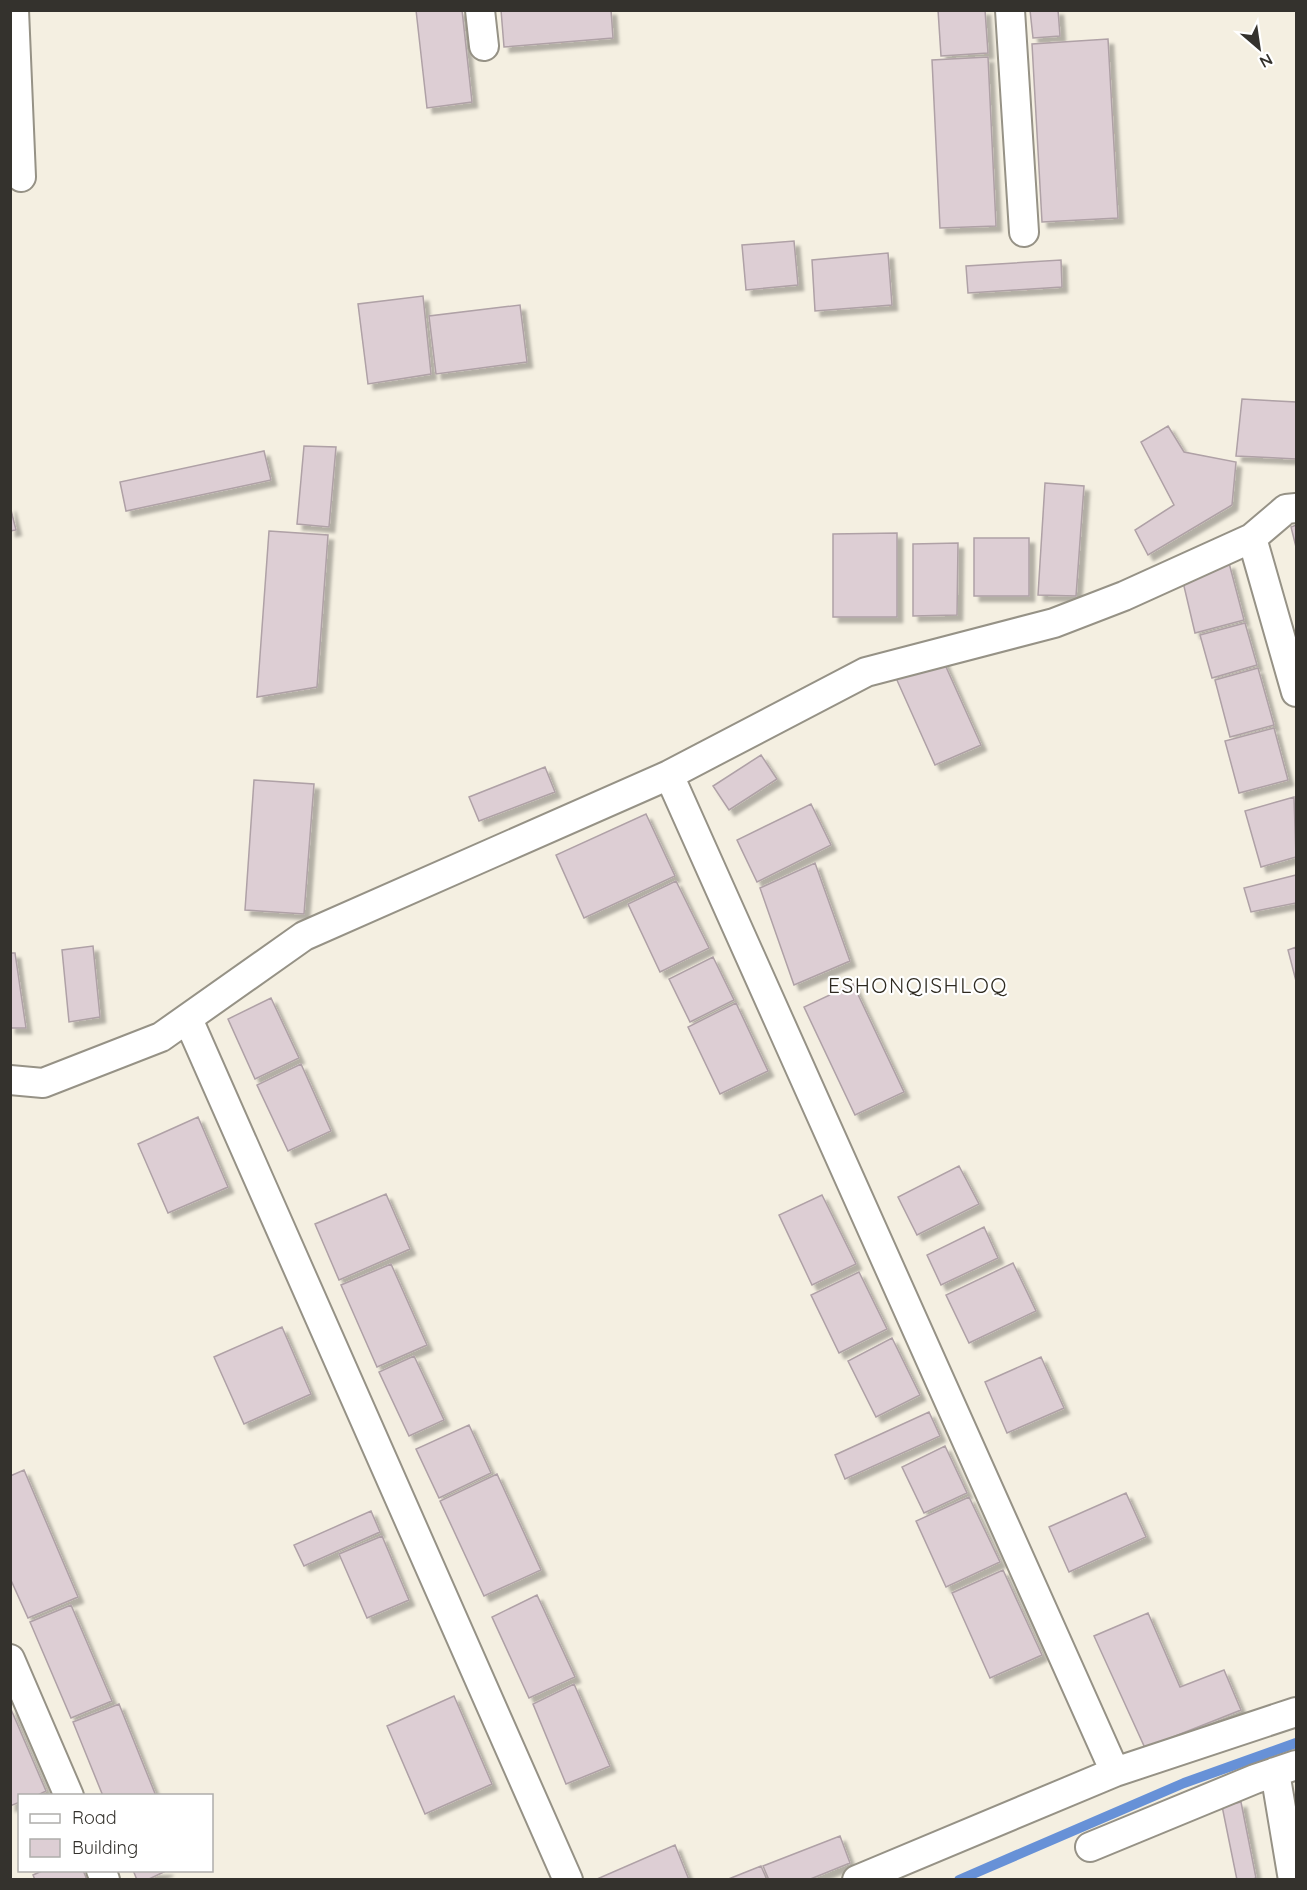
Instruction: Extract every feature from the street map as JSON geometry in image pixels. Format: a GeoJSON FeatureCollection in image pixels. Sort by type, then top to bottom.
{"type":"FeatureCollection","features":[{"type":"Feature","properties":{"kind":"street"},"geometry":{"type":"LineString","coordinates":[[14,10],[21,177]]}},
{"type":"Feature","properties":{"kind":"street"},"geometry":{"type":"LineString","coordinates":[[480,10],[484,46]]}},
{"type":"Feature","properties":{"kind":"street"},"geometry":{"type":"LineString","coordinates":[[1010,10],[1024,232]]}},
{"type":"Feature","properties":{"kind":"street"},"geometry":{"type":"LineString","coordinates":[[10,1080],[43,1083],[161,1037],[304,936],[669,775],[866,672],[1054,622],[1124,596],[1252,538],[1286,509],[1296,508]]}},
{"type":"Feature","properties":{"kind":"street"},"geometry":{"type":"LineString","coordinates":[[1252,538],[1296,692]]}},
{"type":"Feature","properties":{"kind":"street"},"geometry":{"type":"LineString","coordinates":[[669,775],[1115,1772]]}},
{"type":"Feature","properties":{"kind":"street"},"geometry":{"type":"LineString","coordinates":[[188,1019],[567,1880]]}},
{"type":"Feature","properties":{"kind":"street"},"geometry":{"type":"LineString","coordinates":[[10,1659],[68,1794]]}},
{"type":"Feature","properties":{"kind":"street"},"geometry":{"type":"LineString","coordinates":[[857,1880],[1115,1772],[1296,1712]]}},
{"type":"Feature","properties":{"kind":"street"},"geometry":{"type":"LineString","coordinates":[[1090,1847],[1286,1769],[1293,1880]]}},
{"type":"Feature","properties":{"kind":"building"},"geometry":{"type":"Polygon","coordinates":[[[416,10],[462,10],[472,102],[427,108],[416,10]]]}},
{"type":"Feature","properties":{"kind":"building"},"geometry":{"type":"Polygon","coordinates":[[[501,10],[611,10],[613,38],[504,47],[501,10]]]}},
{"type":"Feature","properties":{"kind":"building"},"geometry":{"type":"Polygon","coordinates":[[[938,10],[985,10],[988,53],[941,56],[938,10]]]}},
{"type":"Feature","properties":{"kind":"building"},"geometry":{"type":"Polygon","coordinates":[[[1030,10],[1058,10],[1060,36],[1033,38],[1030,10]]]}},
{"type":"Feature","properties":{"kind":"building"},"geometry":{"type":"Polygon","coordinates":[[[1108,39],[1118,218],[1042,222],[1032,44],[1108,39]]]}},
{"type":"Feature","properties":{"kind":"building"},"geometry":{"type":"Polygon","coordinates":[[[988,57],[996,226],[940,228],[932,60],[988,57]]]}},
{"type":"Feature","properties":{"kind":"building"},"geometry":{"type":"Polygon","coordinates":[[[794,241],[798,285],[746,290],[742,245],[794,241]]]}},
{"type":"Feature","properties":{"kind":"building"},"geometry":{"type":"Polygon","coordinates":[[[888,253],[892,305],[815,311],[812,260],[888,253]]]}},
{"type":"Feature","properties":{"kind":"building"},"geometry":{"type":"Polygon","coordinates":[[[1061,260],[1062,287],[968,293],[966,266],[1061,260]]]}},
{"type":"Feature","properties":{"kind":"building"},"geometry":{"type":"Polygon","coordinates":[[[423,296],[431,374],[368,384],[358,304],[423,296]]]}},
{"type":"Feature","properties":{"kind":"building"},"geometry":{"type":"Polygon","coordinates":[[[520,305],[527,362],[436,374],[429,316],[520,305]]]}},
{"type":"Feature","properties":{"kind":"building"},"geometry":{"type":"Polygon","coordinates":[[[1242,399],[1296,402],[1296,459],[1236,456],[1242,399]]]}},
{"type":"Feature","properties":{"kind":"building"},"geometry":{"type":"Polygon","coordinates":[[[1168,426],[1184,452],[1236,462],[1232,505],[1148,555],[1135,530],[1174,505],[1141,442],[1168,426]]]}},
{"type":"Feature","properties":{"kind":"building"},"geometry":{"type":"Polygon","coordinates":[[[304,446],[336,447],[329,527],[297,524],[304,446]]]}},
{"type":"Feature","properties":{"kind":"building"},"geometry":{"type":"Polygon","coordinates":[[[264,451],[271,480],[126,511],[120,482],[264,451]]]}},
{"type":"Feature","properties":{"kind":"building"},"geometry":{"type":"Polygon","coordinates":[[[1045,483],[1084,486],[1076,596],[1038,595],[1045,483]]]}},
{"type":"Feature","properties":{"kind":"building"},"geometry":{"type":"Polygon","coordinates":[[[10,506],[16,530],[10,531],[10,506]]]}},
{"type":"Feature","properties":{"kind":"building"},"geometry":{"type":"Polygon","coordinates":[[[1296,525],[1296,547],[1291,527],[1296,525]]]}},
{"type":"Feature","properties":{"kind":"building"},"geometry":{"type":"Polygon","coordinates":[[[269,531],[328,535],[317,687],[257,697],[269,531]]]}},
{"type":"Feature","properties":{"kind":"building"},"geometry":{"type":"Polygon","coordinates":[[[897,533],[897,617],[833,617],[833,534],[897,533]]]}},
{"type":"Feature","properties":{"kind":"building"},"geometry":{"type":"Polygon","coordinates":[[[974,538],[1029,538],[1029,596],[974,596],[974,538]]]}},
{"type":"Feature","properties":{"kind":"building"},"geometry":{"type":"Polygon","coordinates":[[[958,543],[957,615],[913,616],[913,544],[958,543]]]}},
{"type":"Feature","properties":{"kind":"building"},"geometry":{"type":"Polygon","coordinates":[[[1229,563],[1244,620],[1195,633],[1183,582],[1229,563]]]}},
{"type":"Feature","properties":{"kind":"building"},"geometry":{"type":"Polygon","coordinates":[[[1245,623],[1257,665],[1212,678],[1200,635],[1245,623]]]}},
{"type":"Feature","properties":{"kind":"building"},"geometry":{"type":"Polygon","coordinates":[[[942,658],[981,745],[935,765],[896,678],[942,658]]]}},
{"type":"Feature","properties":{"kind":"building"},"geometry":{"type":"Polygon","coordinates":[[[1258,668],[1274,725],[1230,737],[1215,680],[1258,668]]]}},
{"type":"Feature","properties":{"kind":"building"},"geometry":{"type":"Polygon","coordinates":[[[1274,728],[1288,780],[1239,793],[1225,741],[1274,728]]]}},
{"type":"Feature","properties":{"kind":"building"},"geometry":{"type":"Polygon","coordinates":[[[761,755],[777,779],[729,810],[713,786],[761,755]]]}},
{"type":"Feature","properties":{"kind":"building"},"geometry":{"type":"Polygon","coordinates":[[[545,767],[555,792],[479,821],[469,797],[545,767]]]}},
{"type":"Feature","properties":{"kind":"building"},"geometry":{"type":"Polygon","coordinates":[[[254,780],[314,784],[304,914],[245,910],[254,780]]]}},
{"type":"Feature","properties":{"kind":"building"},"geometry":{"type":"Polygon","coordinates":[[[1294,797],[1296,857],[1261,867],[1245,811],[1294,797]]]}},
{"type":"Feature","properties":{"kind":"building"},"geometry":{"type":"Polygon","coordinates":[[[811,804],[831,845],[757,882],[737,840],[811,804]]]}},
{"type":"Feature","properties":{"kind":"building"},"geometry":{"type":"Polygon","coordinates":[[[646,814],[675,876],[584,918],[556,855],[646,814]]]}},
{"type":"Feature","properties":{"kind":"building"},"geometry":{"type":"Polygon","coordinates":[[[815,863],[850,961],[794,985],[760,888],[815,863]]]}},
{"type":"Feature","properties":{"kind":"building"},"geometry":{"type":"Polygon","coordinates":[[[1296,875],[1296,903],[1251,912],[1244,888],[1296,875]]]}},
{"type":"Feature","properties":{"kind":"building"},"geometry":{"type":"Polygon","coordinates":[[[676,881],[709,948],[660,972],[628,904],[676,881]]]}},
{"type":"Feature","properties":{"kind":"building"},"geometry":{"type":"Polygon","coordinates":[[[93,946],[100,1017],[69,1022],[62,950],[93,946]]]}},
{"type":"Feature","properties":{"kind":"building"},"geometry":{"type":"Polygon","coordinates":[[[1296,947],[1296,981],[1288,950],[1296,947]]]}},
{"type":"Feature","properties":{"kind":"building"},"geometry":{"type":"Polygon","coordinates":[[[10,953],[15,953],[26,1028],[10,1028],[10,953]]]}},
{"type":"Feature","properties":{"kind":"building"},"geometry":{"type":"Polygon","coordinates":[[[713,957],[734,1000],[690,1022],[669,979],[713,957]]]}},
{"type":"Feature","properties":{"kind":"building"},"geometry":{"type":"Polygon","coordinates":[[[853,984],[904,1092],[855,1115],[804,1007],[853,984]]]}},
{"type":"Feature","properties":{"kind":"building"},"geometry":{"type":"Polygon","coordinates":[[[271,998],[299,1058],[255,1079],[228,1019],[271,998]]]}},
{"type":"Feature","properties":{"kind":"building"},"geometry":{"type":"Polygon","coordinates":[[[736,1003],[768,1071],[720,1094],[688,1027],[736,1003]]]}},
{"type":"Feature","properties":{"kind":"building"},"geometry":{"type":"Polygon","coordinates":[[[301,1064],[331,1131],[288,1151],[257,1085],[301,1064]]]}},
{"type":"Feature","properties":{"kind":"building"},"geometry":{"type":"Polygon","coordinates":[[[198,1117],[228,1187],[168,1213],[138,1144],[198,1117]]]}},
{"type":"Feature","properties":{"kind":"building"},"geometry":{"type":"Polygon","coordinates":[[[959,1166],[979,1204],[917,1235],[898,1197],[959,1166]]]}},
{"type":"Feature","properties":{"kind":"building"},"geometry":{"type":"Polygon","coordinates":[[[386,1194],[410,1249],[339,1280],[315,1224],[386,1194]]]}},
{"type":"Feature","properties":{"kind":"building"},"geometry":{"type":"Polygon","coordinates":[[[822,1195],[856,1264],[812,1285],[779,1215],[822,1195]]]}},
{"type":"Feature","properties":{"kind":"building"},"geometry":{"type":"Polygon","coordinates":[[[984,1227],[998,1258],[941,1285],[927,1255],[984,1227]]]}},
{"type":"Feature","properties":{"kind":"building"},"geometry":{"type":"Polygon","coordinates":[[[1013,1263],[1036,1311],[969,1343],[946,1295],[1013,1263]]]}},
{"type":"Feature","properties":{"kind":"building"},"geometry":{"type":"Polygon","coordinates":[[[391,1264],[427,1345],[377,1367],[341,1285],[391,1264]]]}},
{"type":"Feature","properties":{"kind":"building"},"geometry":{"type":"Polygon","coordinates":[[[859,1272],[887,1329],[839,1353],[811,1295],[859,1272]]]}},
{"type":"Feature","properties":{"kind":"building"},"geometry":{"type":"Polygon","coordinates":[[[282,1327],[311,1394],[244,1424],[214,1357],[282,1327]]]}},
{"type":"Feature","properties":{"kind":"building"},"geometry":{"type":"Polygon","coordinates":[[[892,1338],[920,1395],[876,1417],[848,1361],[892,1338]]]}},
{"type":"Feature","properties":{"kind":"building"},"geometry":{"type":"Polygon","coordinates":[[[414,1356],[444,1420],[409,1436],[379,1372],[414,1356]]]}},
{"type":"Feature","properties":{"kind":"building"},"geometry":{"type":"Polygon","coordinates":[[[1041,1357],[1064,1408],[1007,1433],[985,1382],[1041,1357]]]}},
{"type":"Feature","properties":{"kind":"building"},"geometry":{"type":"Polygon","coordinates":[[[929,1412],[940,1436],[845,1479],[835,1455],[929,1412]]]}},
{"type":"Feature","properties":{"kind":"building"},"geometry":{"type":"Polygon","coordinates":[[[469,1425],[491,1473],[439,1498],[416,1449],[469,1425]]]}},
{"type":"Feature","properties":{"kind":"building"},"geometry":{"type":"Polygon","coordinates":[[[945,1446],[967,1493],[924,1513],[902,1467],[945,1446]]]}},
{"type":"Feature","properties":{"kind":"building"},"geometry":{"type":"Polygon","coordinates":[[[24,1470],[78,1597],[28,1618],[10,1578],[10,1476],[24,1470]]]}},
{"type":"Feature","properties":{"kind":"building"},"geometry":{"type":"Polygon","coordinates":[[[497,1474],[541,1570],[484,1596],[440,1501],[497,1474]]]}},
{"type":"Feature","properties":{"kind":"building"},"geometry":{"type":"Polygon","coordinates":[[[1126,1493],[1146,1537],[1069,1572],[1049,1527],[1126,1493]]]}},
{"type":"Feature","properties":{"kind":"building"},"geometry":{"type":"Polygon","coordinates":[[[969,1497],[1000,1562],[946,1587],[916,1521],[969,1497]]]}},
{"type":"Feature","properties":{"kind":"building"},"geometry":{"type":"Polygon","coordinates":[[[371,1511],[380,1532],[304,1566],[294,1545],[371,1511]]]}},
{"type":"Feature","properties":{"kind":"building"},"geometry":{"type":"Polygon","coordinates":[[[382,1536],[409,1600],[367,1618],[339,1554],[382,1536]]]}},
{"type":"Feature","properties":{"kind":"building"},"geometry":{"type":"Polygon","coordinates":[[[1003,1570],[1042,1655],[990,1678],[952,1593],[1003,1570]]]}},
{"type":"Feature","properties":{"kind":"building"},"geometry":{"type":"Polygon","coordinates":[[[537,1595],[575,1677],[529,1698],[492,1617],[537,1595]]]}},
{"type":"Feature","properties":{"kind":"building"},"geometry":{"type":"Polygon","coordinates":[[[71,1605],[112,1701],[71,1718],[30,1622],[71,1605]]]}},
{"type":"Feature","properties":{"kind":"building"},"geometry":{"type":"Polygon","coordinates":[[[1148,1613],[1180,1687],[1224,1670],[1241,1710],[1145,1748],[1094,1636],[1148,1613]]]}},
{"type":"Feature","properties":{"kind":"building"},"geometry":{"type":"Polygon","coordinates":[[[574,1684],[610,1766],[566,1784],[533,1704],[574,1684]]]}},
{"type":"Feature","properties":{"kind":"building"},"geometry":{"type":"Polygon","coordinates":[[[454,1696],[492,1784],[425,1814],[387,1726],[454,1696]]]}},
{"type":"Feature","properties":{"kind":"building"},"geometry":{"type":"Polygon","coordinates":[[[119,1704],[155,1794],[102,1794],[73,1722],[119,1704]]]}},
{"type":"Feature","properties":{"kind":"building"},"geometry":{"type":"Polygon","coordinates":[[[10,1707],[46,1791],[40,1794],[18,1794],[18,1803],[10,1806],[10,1707]]]}},
{"type":"Feature","properties":{"kind":"building"},"geometry":{"type":"Polygon","coordinates":[[[1241,1802],[1256,1878],[1250,1880],[1237,1880],[1222,1806],[1241,1802]]]}},
{"type":"Feature","properties":{"kind":"building"},"geometry":{"type":"Polygon","coordinates":[[[840,1836],[850,1863],[808,1880],[769,1880],[763,1866],[840,1836]]]}},
{"type":"Feature","properties":{"kind":"building"},"geometry":{"type":"Polygon","coordinates":[[[675,1845],[689,1880],[597,1880],[597,1879],[675,1845]]]}},
{"type":"Feature","properties":{"kind":"building"},"geometry":{"type":"Polygon","coordinates":[[[761,1866],[767,1880],[726,1880],[761,1866]]]}},
{"type":"Feature","properties":{"kind":"building"},"geometry":{"type":"Polygon","coordinates":[[[40,1872],[84,1872],[87,1880],[35,1880],[33,1875],[40,1872]]]}},
{"type":"Feature","properties":{"kind":"building"},"geometry":{"type":"Polygon","coordinates":[[[134,1872],[164,1872],[147,1880],[137,1880],[134,1872]]]}},
{"type":"Feature","properties":{"kind":"waterway"},"geometry":{"type":"LineString","coordinates":[[959,1880],[1184,1783],[1296,1743]]}},
{"type":"Feature","properties":{"kind":"district","name":"ESHONQISHLOQ"},"geometry":{"type":"Point","coordinates":[918,985]}}]}
